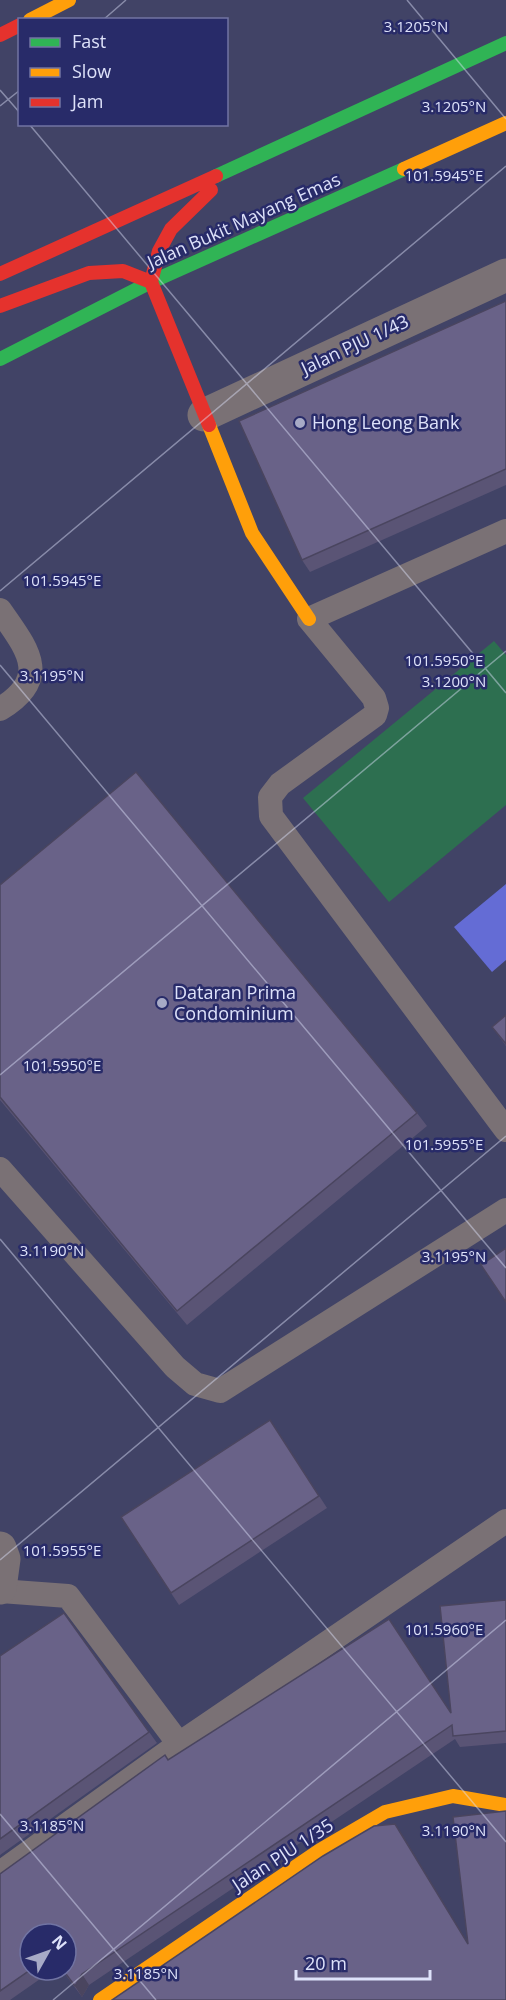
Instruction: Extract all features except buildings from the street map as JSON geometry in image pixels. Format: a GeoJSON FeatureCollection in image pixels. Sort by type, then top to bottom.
{"type":"FeatureCollection","features":[{"type":"Feature","properties":{"kind":"main road"},"geometry":{"type":"LineString","coordinates":[[34,18],[69,0]]}},
{"type":"Feature","properties":{"kind":"main road"},"geometry":{"type":"LineString","coordinates":[[0,35],[18,26]]}},
{"type":"Feature","properties":{"kind":"main road"},"geometry":{"type":"LineString","coordinates":[[0,274],[235,169],[506,43]]}},
{"type":"Feature","properties":{"kind":"main road","name":"Jalan Bukit Mayang Emas"},"geometry":{"type":"LineString","coordinates":[[0,359],[151,282],[506,123]]}},
{"type":"Feature","properties":{"kind":"main road"},"geometry":{"type":"LineString","coordinates":[[235,169],[175,222],[156,252],[151,282],[252,533],[309,619]]}},
{"type":"Feature","properties":{"kind":"main road"},"geometry":{"type":"LineString","coordinates":[[0,306],[89,273],[123,271],[151,282]]}},
{"type":"Feature","properties":{"kind":"main road","name":"Jalan PJU 1/35"},"geometry":{"type":"LineString","coordinates":[[100,2000],[320,1850],[385,1812],[453,1796],[506,1805]]}},
{"type":"Feature","properties":{"kind":"street","name":"Jalan PJU 1/43"},"geometry":{"type":"LineString","coordinates":[[204,415],[506,275]]}},
{"type":"Feature","properties":{"kind":"street"},"geometry":{"type":"LineString","coordinates":[[0,1548],[4,1559],[0,1589]]}},
{"type":"Feature","properties":{"kind":"lane"},"geometry":{"type":"LineString","coordinates":[[506,531],[309,619],[374,698],[377,708],[375,715],[280,784],[270,797],[271,816],[506,1130]]}},
{"type":"Feature","properties":{"kind":"lane"},"geometry":{"type":"LineString","coordinates":[[0,610],[30,655],[29,679],[17,699],[0,709]]}},
{"type":"Feature","properties":{"kind":"lane"},"geometry":{"type":"LineString","coordinates":[[0,1169],[175,1367],[195,1384],[220,1391],[506,1210]]}},
{"type":"Feature","properties":{"kind":"lane"},"geometry":{"type":"LineString","coordinates":[[0,1872],[179,1744],[506,1521]]}},
{"type":"Feature","properties":{"kind":"lane"},"geometry":{"type":"LineString","coordinates":[[0,1589],[68,1596],[179,1744]]}},
{"type":"Feature","properties":{"kind":"green space"},"geometry":{"type":"Polygon","coordinates":[[[494,641],[506,655],[506,805],[389,902],[303,798],[494,641]]]}},
{"type":"Feature","properties":{"kind":"shaded area"},"geometry":{"type":"Polygon","coordinates":[[[506,884],[506,960],[492,972],[454,927],[506,884]]]}},
{"type":"Feature","properties":{"kind":"traffic: fast"},"geometry":{"type":"LineString","coordinates":[[216,176],[506,43]]}},
{"type":"Feature","properties":{"kind":"traffic: fast"},"geometry":{"type":"LineString","coordinates":[[0,359],[151,282],[404,169]]}},
{"type":"Feature","properties":{"kind":"traffic: slow"},"geometry":{"type":"LineString","coordinates":[[34,18],[69,0]]}},
{"type":"Feature","properties":{"kind":"traffic: slow"},"geometry":{"type":"LineString","coordinates":[[404,169],[506,123]]}},
{"type":"Feature","properties":{"kind":"traffic: slow"},"geometry":{"type":"LineString","coordinates":[[209,425],[252,533],[309,619]]}},
{"type":"Feature","properties":{"kind":"traffic: slow"},"geometry":{"type":"LineString","coordinates":[[100,2000],[320,1850],[385,1812],[453,1796],[506,1805]]}},
{"type":"Feature","properties":{"kind":"traffic: jam"},"geometry":{"type":"LineString","coordinates":[[0,35],[18,26]]}},
{"type":"Feature","properties":{"kind":"traffic: jam"},"geometry":{"type":"LineString","coordinates":[[0,274],[216,176]]}},
{"type":"Feature","properties":{"kind":"traffic: jam"},"geometry":{"type":"LineString","coordinates":[[209,425],[151,282],[159,251],[171,229],[211,190]]}},
{"type":"Feature","properties":{"kind":"traffic: jam"},"geometry":{"type":"LineString","coordinates":[[0,306],[89,273],[123,271],[151,282]]}},
{"type":"Feature","properties":{"kind":"place","name":"Hong Leong Bank"},"geometry":{"type":"Point","coordinates":[300,423]}},
{"type":"Feature","properties":{"kind":"place","name":"Dataran Prima Condominium"},"geometry":{"type":"Point","coordinates":[162,1003]}}]}
